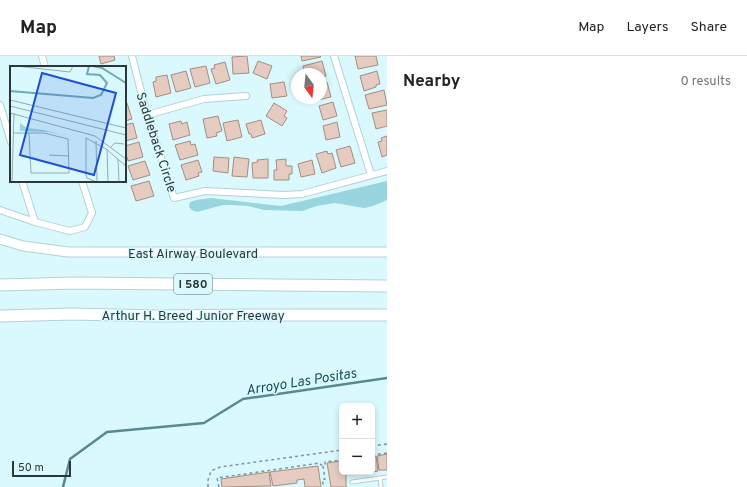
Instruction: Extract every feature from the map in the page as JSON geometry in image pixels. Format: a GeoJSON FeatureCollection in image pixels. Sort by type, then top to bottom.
{"type":"FeatureCollection","features":[{"type":"Feature","properties":{"kind":"highway","name":"I 580"},"geometry":{"type":"LineString","coordinates":[[0,285],[83,283],[387,286]]}},
{"type":"Feature","properties":{"kind":"highway","name":"Arthur H. Breed Junior Freeway"},"geometry":{"type":"LineString","coordinates":[[0,316],[72,314],[159,316],[387,315]]}},
{"type":"Feature","properties":{"kind":"main road","name":"East Airway Boulevard"},"geometry":{"type":"LineString","coordinates":[[0,239],[23,246],[68,252],[387,252]]}},
{"type":"Feature","properties":{"kind":"street"},"geometry":{"type":"LineString","coordinates":[[42,56],[45,66]]}},
{"type":"Feature","properties":{"kind":"street","name":"Saddleback Circle"},"geometry":{"type":"LineString","coordinates":[[132,56],[147,116],[174,198],[205,191],[284,196],[302,194],[387,171]]}},
{"type":"Feature","properties":{"kind":"street"},"geometry":{"type":"LineString","coordinates":[[334,56],[371,175]]}},
{"type":"Feature","properties":{"kind":"street"},"geometry":{"type":"LineString","coordinates":[[147,116],[204,99],[246,96]]}},
{"type":"Feature","properties":{"kind":"street"},"geometry":{"type":"LineString","coordinates":[[0,105],[10,139]]}},
{"type":"Feature","properties":{"kind":"street"},"geometry":{"type":"LineString","coordinates":[[22,182],[35,222]]}},
{"type":"Feature","properties":{"kind":"street"},"geometry":{"type":"LineString","coordinates":[[0,210],[35,222],[70,231],[85,227],[92,214],[82,182]]}},
{"type":"Feature","properties":{"kind":"lane"},"geometry":{"type":"LineString","coordinates":[[352,482],[387,477]]}},
{"type":"Feature","properties":{"kind":"lane"},"geometry":{"type":"LineString","coordinates":[[380,478],[381,487]]}},
{"type":"Feature","properties":{"kind":"path"},"geometry":{"type":"LineString","coordinates":[[375,446],[387,444]]}},
{"type":"Feature","properties":{"kind":"path"},"geometry":{"type":"LineString","coordinates":[[208,487],[208,480],[211,471],[220,467],[339,450]]}},
{"type":"Feature","properties":{"kind":"path"},"geometry":{"type":"LineString","coordinates":[[375,455],[387,453]]}},
{"type":"Feature","properties":{"kind":"path"},"geometry":{"type":"LineString","coordinates":[[324,487],[322,480],[325,479],[323,465],[326,465],[325,462],[339,460]]}},
{"type":"Feature","properties":{"kind":"path"},"geometry":{"type":"LineString","coordinates":[[219,487],[217,478],[320,463],[321,466],[323,465]]}},
{"type":"Feature","properties":{"kind":"shaded area"},"geometry":{"type":"Polygon","coordinates":[[[387,181],[387,200],[364,208],[335,203],[317,206],[302,211],[264,210],[248,206],[223,205],[197,212],[189,207],[190,202],[211,198],[281,206],[387,181]]]}},
{"type":"Feature","properties":{"kind":"building"},"geometry":{"type":"Polygon","coordinates":[[[99,56],[114,56],[115,60],[101,64],[99,56]]]}},
{"type":"Feature","properties":{"kind":"building"},"geometry":{"type":"Polygon","coordinates":[[[247,56],[249,73],[233,74],[232,57],[247,56]]]}},
{"type":"Feature","properties":{"kind":"building"},"geometry":{"type":"Polygon","coordinates":[[[301,56],[320,56],[321,57],[302,61],[301,56]]]}},
{"type":"Feature","properties":{"kind":"building"},"geometry":{"type":"Polygon","coordinates":[[[355,56],[376,56],[378,65],[358,69],[355,56]]]}},
{"type":"Feature","properties":{"kind":"building"},"geometry":{"type":"Polygon","coordinates":[[[258,61],[272,66],[267,79],[253,73],[258,61]]]}},
{"type":"Feature","properties":{"kind":"building"},"geometry":{"type":"Polygon","coordinates":[[[322,61],[324,68],[304,68],[303,66],[322,61]]]}},
{"type":"Feature","properties":{"kind":"building"},"geometry":{"type":"Polygon","coordinates":[[[225,62],[230,80],[216,84],[211,69],[215,68],[214,65],[225,62]]]}},
{"type":"Feature","properties":{"kind":"building"},"geometry":{"type":"Polygon","coordinates":[[[206,66],[210,83],[195,87],[190,69],[206,66]]]}},
{"type":"Feature","properties":{"kind":"building"},"geometry":{"type":"Polygon","coordinates":[[[186,71],[191,88],[176,92],[171,75],[186,71]]]}},
{"type":"Feature","properties":{"kind":"building"},"geometry":{"type":"Polygon","coordinates":[[[377,71],[380,84],[364,91],[360,76],[377,71]]]}},
{"type":"Feature","properties":{"kind":"building"},"geometry":{"type":"Polygon","coordinates":[[[167,75],[171,93],[156,97],[153,82],[156,81],[156,77],[167,75]]]}},
{"type":"Feature","properties":{"kind":"building"},"geometry":{"type":"Polygon","coordinates":[[[284,82],[287,96],[272,98],[270,84],[284,82]]]}},
{"type":"Feature","properties":{"kind":"building"},"geometry":{"type":"Polygon","coordinates":[[[327,82],[331,97],[327,98],[327,82]]]}},
{"type":"Feature","properties":{"kind":"building"},"geometry":{"type":"Polygon","coordinates":[[[384,90],[387,105],[369,109],[365,95],[384,90]]]}},
{"type":"Feature","properties":{"kind":"building"},"geometry":{"type":"Polygon","coordinates":[[[333,102],[337,116],[323,120],[319,106],[333,102]]]}},
{"type":"Feature","properties":{"kind":"building"},"geometry":{"type":"Polygon","coordinates":[[[274,103],[287,111],[284,116],[287,118],[282,126],[266,116],[274,103]]]}},
{"type":"Feature","properties":{"kind":"building"},"geometry":{"type":"Polygon","coordinates":[[[126,104],[132,119],[126,121],[126,104]]]}},
{"type":"Feature","properties":{"kind":"building"},"geometry":{"type":"Polygon","coordinates":[[[387,110],[387,126],[376,129],[372,113],[387,110]]]}},
{"type":"Feature","properties":{"kind":"building"},"geometry":{"type":"Polygon","coordinates":[[[218,116],[222,131],[216,133],[217,136],[207,138],[203,119],[218,116]]]}},
{"type":"Feature","properties":{"kind":"building"},"geometry":{"type":"Polygon","coordinates":[[[238,120],[242,137],[227,141],[223,123],[238,120]]]}},
{"type":"Feature","properties":{"kind":"building"},"geometry":{"type":"Polygon","coordinates":[[[261,120],[265,134],[252,138],[246,124],[261,120]]]}},
{"type":"Feature","properties":{"kind":"building"},"geometry":{"type":"Polygon","coordinates":[[[181,121],[182,124],[187,122],[190,135],[173,140],[169,124],[181,121]]]}},
{"type":"Feature","properties":{"kind":"building"},"geometry":{"type":"Polygon","coordinates":[[[337,122],[340,137],[326,140],[323,126],[337,122]]]}},
{"type":"Feature","properties":{"kind":"building"},"geometry":{"type":"Polygon","coordinates":[[[133,123],[137,138],[126,141],[126,125],[133,123]]]}},
{"type":"Feature","properties":{"kind":"building"},"geometry":{"type":"Polygon","coordinates":[[[387,136],[387,155],[382,157],[378,142],[382,141],[381,138],[387,136]]]}},
{"type":"Feature","properties":{"kind":"building"},"geometry":{"type":"Polygon","coordinates":[[[190,141],[191,145],[195,144],[198,155],[180,160],[175,145],[190,141]]]}},
{"type":"Feature","properties":{"kind":"building"},"geometry":{"type":"Polygon","coordinates":[[[139,142],[143,157],[128,161],[126,158],[126,146],[139,142]]]}},
{"type":"Feature","properties":{"kind":"building"},"geometry":{"type":"Polygon","coordinates":[[[350,146],[355,163],[341,167],[336,150],[350,146]]]}},
{"type":"Feature","properties":{"kind":"building"},"geometry":{"type":"Polygon","coordinates":[[[327,151],[328,154],[332,153],[336,168],[322,173],[316,154],[327,151]]]}},
{"type":"Feature","properties":{"kind":"building"},"geometry":{"type":"Polygon","coordinates":[[[214,157],[229,158],[228,173],[213,171],[214,157]]]}},
{"type":"Feature","properties":{"kind":"building"},"geometry":{"type":"Polygon","coordinates":[[[234,157],[249,159],[247,177],[232,176],[234,157]]]}},
{"type":"Feature","properties":{"kind":"building"},"geometry":{"type":"Polygon","coordinates":[[[268,159],[268,178],[253,178],[252,163],[258,162],[257,160],[268,159]]]}},
{"type":"Feature","properties":{"kind":"building"},"geometry":{"type":"Polygon","coordinates":[[[286,159],[286,166],[292,166],[292,174],[289,174],[289,180],[274,180],[274,170],[277,170],[276,160],[286,159]]]}},
{"type":"Feature","properties":{"kind":"building"},"geometry":{"type":"Polygon","coordinates":[[[198,160],[202,172],[198,173],[199,176],[186,180],[181,165],[198,160]]]}},
{"type":"Feature","properties":{"kind":"building"},"geometry":{"type":"Polygon","coordinates":[[[312,160],[315,174],[301,177],[298,164],[312,160]]]}},
{"type":"Feature","properties":{"kind":"building"},"geometry":{"type":"Polygon","coordinates":[[[145,161],[150,175],[133,180],[128,166],[145,161]]]}},
{"type":"Feature","properties":{"kind":"building"},"geometry":{"type":"Polygon","coordinates":[[[149,181],[154,196],[136,201],[131,186],[149,181]]]}},
{"type":"Feature","properties":{"kind":"building"},"geometry":{"type":"Polygon","coordinates":[[[387,454],[387,470],[379,470],[377,456],[387,454]]]}},
{"type":"Feature","properties":{"kind":"building"},"geometry":{"type":"Polygon","coordinates":[[[375,456],[378,471],[375,472],[375,456]]]}},
{"type":"Feature","properties":{"kind":"building"},"geometry":{"type":"Polygon","coordinates":[[[339,461],[339,475],[346,475],[346,487],[331,487],[327,463],[339,461]]]}},
{"type":"Feature","properties":{"kind":"building"},"geometry":{"type":"Polygon","coordinates":[[[318,466],[321,487],[305,487],[304,479],[297,480],[297,483],[273,486],[270,472],[318,466]]]}},
{"type":"Feature","properties":{"kind":"building"},"geometry":{"type":"Polygon","coordinates":[[[269,472],[271,486],[222,487],[221,479],[269,472]]]}},
{"type":"Feature","properties":{"kind":"waterway","name":"Arroyo Las Positas"},"geometry":{"type":"LineString","coordinates":[[63,487],[70,459],[107,432],[204,423],[243,399],[387,378]]}}]}
